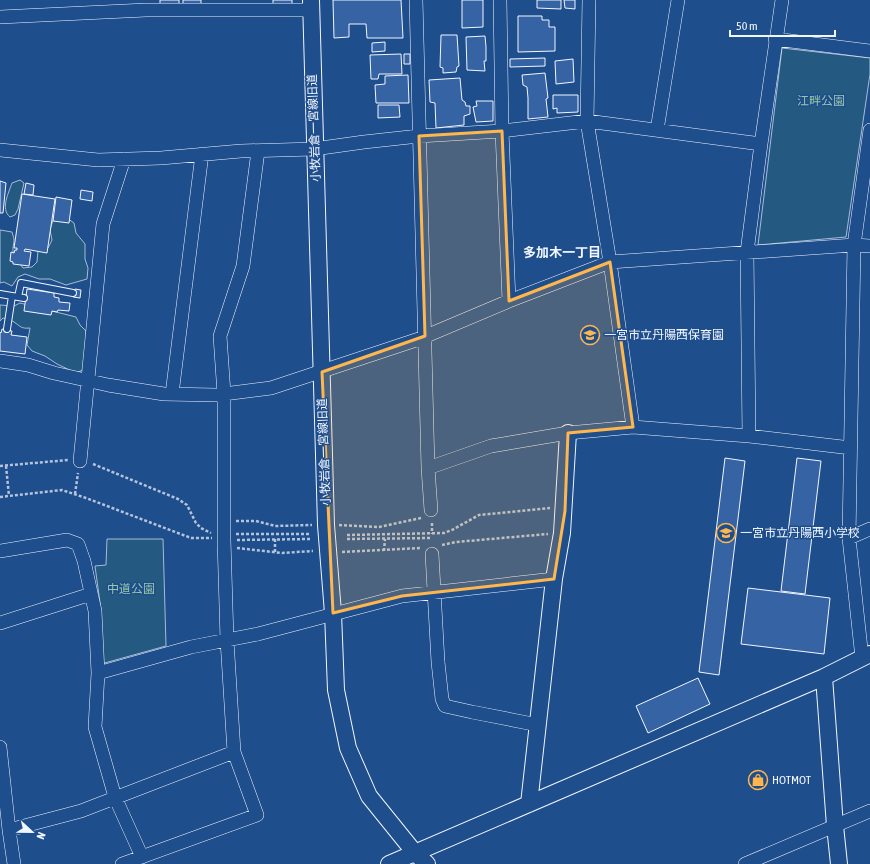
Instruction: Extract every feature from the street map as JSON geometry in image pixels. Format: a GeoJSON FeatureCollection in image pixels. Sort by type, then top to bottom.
{"type":"FeatureCollection","features":[{"type":"Feature","properties":{"kind":"street"},"geometry":{"type":"LineString","coordinates":[[416,0],[428,468],[431,510]]}},
{"type":"Feature","properties":{"kind":"street"},"geometry":{"type":"LineString","coordinates":[[500,0],[502,131],[509,301]]}},
{"type":"Feature","properties":{"kind":"street"},"geometry":{"type":"LineString","coordinates":[[589,0],[587,121],[610,262],[633,427]]}},
{"type":"Feature","properties":{"kind":"street"},"geometry":{"type":"LineString","coordinates":[[657,130],[678,0]]}},
{"type":"Feature","properties":{"kind":"street"},"geometry":{"type":"LineString","coordinates":[[749,436],[747,252],[782,0]]}},
{"type":"Feature","properties":{"kind":"street"},"geometry":{"type":"LineString","coordinates":[[0,17],[146,10],[311,5]]}},
{"type":"Feature","properties":{"kind":"street","name":"小牧岩倉一宮線旧道"},"geometry":{"type":"LineString","coordinates":[[311,5],[326,525],[333,613],[336,690],[348,748],[369,796],[415,853],[427,864]]}},
{"type":"Feature","properties":{"kind":"street"},"geometry":{"type":"LineString","coordinates":[[776,39],[870,51]]}},
{"type":"Feature","properties":{"kind":"street"},"geometry":{"type":"LineString","coordinates":[[0,150],[98,160],[124,159],[314,149],[419,136],[502,131],[587,121],[761,144]]}},
{"type":"Feature","properties":{"kind":"street"},"geometry":{"type":"LineString","coordinates":[[389,864],[824,677],[866,656],[849,538],[854,245],[868,155],[870,130]]}},
{"type":"Feature","properties":{"kind":"street"},"geometry":{"type":"LineString","coordinates":[[122,864],[257,815],[234,752],[227,640],[224,536],[224,394],[220,336],[243,266],[258,151]]}},
{"type":"Feature","properties":{"kind":"street"},"geometry":{"type":"LineString","coordinates":[[172,394],[202,154]]}},
{"type":"Feature","properties":{"kind":"street"},"geometry":{"type":"LineString","coordinates":[[80,461],[103,224],[124,159]]}},
{"type":"Feature","properties":{"kind":"street"},"geometry":{"type":"LineString","coordinates":[[0,361],[28,365],[88,381],[164,394],[224,394],[271,388],[425,336],[509,301],[610,262],[854,245],[870,246]]}},
{"type":"Feature","properties":{"kind":"street"},"geometry":{"type":"LineString","coordinates":[[428,468],[491,446],[568,433],[633,427],[749,436],[851,448]]}},
{"type":"Feature","properties":{"kind":"street"},"geometry":{"type":"LineString","coordinates":[[530,804],[554,579],[565,506],[568,433]]}},
{"type":"Feature","properties":{"kind":"street"},"geometry":{"type":"LineString","coordinates":[[849,538],[870,529]]}},
{"type":"Feature","properties":{"kind":"street"},"geometry":{"type":"LineString","coordinates":[[0,551],[67,540],[78,544],[84,561],[95,611],[98,674],[96,727],[115,798],[142,857]]}},
{"type":"Feature","properties":{"kind":"street"},"geometry":{"type":"LineString","coordinates":[[432,550],[438,662],[442,699],[445,706],[538,724]]}},
{"type":"Feature","properties":{"kind":"street"},"geometry":{"type":"LineString","coordinates":[[98,674],[191,648],[258,634],[402,596],[554,579]]}},
{"type":"Feature","properties":{"kind":"street"},"geometry":{"type":"LineString","coordinates":[[0,623],[92,594]]}},
{"type":"Feature","properties":{"kind":"street"},"geometry":{"type":"LineString","coordinates":[[824,677],[839,864]]}},
{"type":"Feature","properties":{"kind":"street"},"geometry":{"type":"LineString","coordinates":[[0,747],[2,775],[14,864]]}},
{"type":"Feature","properties":{"kind":"street"},"geometry":{"type":"LineString","coordinates":[[9,830],[81,811],[234,752]]}},
{"type":"Feature","properties":{"kind":"street"},"geometry":{"type":"LineString","coordinates":[[745,864],[870,811]]}},
{"type":"Feature","properties":{"kind":"lane"},"geometry":{"type":"LineString","coordinates":[[7,329],[18,297],[21,283],[73,292]]}},
{"type":"Feature","properties":{"kind":"lane"},"geometry":{"type":"LineString","coordinates":[[0,294],[18,297]]}},
{"type":"Feature","properties":{"kind":"path"},"geometry":{"type":"LineString","coordinates":[[0,466],[69,460],[87,462],[178,499],[187,505],[196,523],[201,528],[211,533],[224,536],[275,539],[311,539]]}},
{"type":"Feature","properties":{"kind":"path"},"geometry":{"type":"LineString","coordinates":[[75,494],[80,461]]}},
{"type":"Feature","properties":{"kind":"path"},"geometry":{"type":"LineString","coordinates":[[6,466],[9,496]]}},
{"type":"Feature","properties":{"kind":"path"},"geometry":{"type":"LineString","coordinates":[[0,496],[62,490],[191,538],[311,534]]}},
{"type":"Feature","properties":{"kind":"path"},"geometry":{"type":"LineString","coordinates":[[347,535],[444,533],[479,515],[565,506]]}},
{"type":"Feature","properties":{"kind":"path"},"geometry":{"type":"LineString","coordinates":[[431,510],[432,550],[456,542],[562,533]]}},
{"type":"Feature","properties":{"kind":"path"},"geometry":{"type":"LineString","coordinates":[[347,539],[432,538]]}},
{"type":"Feature","properties":{"kind":"path"},"geometry":{"type":"LineString","coordinates":[[275,539],[275,552]]}},
{"type":"Feature","properties":{"kind":"path"},"geometry":{"type":"LineString","coordinates":[[384,551],[385,539]]}},
{"type":"Feature","properties":{"kind":"highlighted area"},"geometry":{"type":"Polygon","coordinates":[[[502,131],[509,301],[610,262],[633,427],[568,433],[565,511],[554,579],[402,596],[333,613],[322,372],[425,336],[419,136],[502,131]]]}},
{"type":"Feature","properties":{"kind":"green space","name":"江畔公園"},"geometry":{"type":"Polygon","coordinates":[[[782,48],[870,58],[870,74],[846,237],[758,245],[782,48]]]}},
{"type":"Feature","properties":{"kind":"green space"},"geometry":{"type":"Polygon","coordinates":[[[20,180],[24,183],[18,209],[15,215],[10,217],[7,214],[5,205],[7,196],[12,183],[20,180]]]}},
{"type":"Feature","properties":{"kind":"green space"},"geometry":{"type":"Polygon","coordinates":[[[54,217],[67,218],[74,223],[76,233],[85,244],[85,259],[88,268],[87,279],[66,285],[50,279],[39,279],[25,274],[18,277],[12,286],[4,282],[0,283],[0,230],[12,232],[14,239],[13,251],[15,256],[23,268],[32,267],[37,262],[38,250],[48,248],[52,240],[50,230],[54,217]]]}},
{"type":"Feature","properties":{"kind":"green space"},"geometry":{"type":"Polygon","coordinates":[[[20,303],[76,317],[80,325],[86,331],[86,365],[81,371],[76,373],[57,364],[45,356],[32,351],[27,345],[30,328],[23,328],[12,321],[3,318],[0,321],[0,305],[14,306],[20,303]]]}},
{"type":"Feature","properties":{"kind":"green space","name":"中道公園"},"geometry":{"type":"Polygon","coordinates":[[[107,539],[163,539],[166,646],[101,664],[101,610],[95,566],[106,565],[107,539]]]}},
{"type":"Feature","properties":{"kind":"building"},"geometry":{"type":"Polygon","coordinates":[[[160,0],[179,0],[179,4],[160,4],[160,0]]]}},
{"type":"Feature","properties":{"kind":"building"},"geometry":{"type":"Polygon","coordinates":[[[183,0],[201,0],[201,4],[183,5],[183,0]]]}},
{"type":"Feature","properties":{"kind":"building"},"geometry":{"type":"Polygon","coordinates":[[[273,0],[292,0],[292,3],[288,6],[273,5],[273,0]]]}},
{"type":"Feature","properties":{"kind":"building"},"geometry":{"type":"Polygon","coordinates":[[[333,0],[401,0],[403,38],[367,38],[366,24],[349,24],[349,37],[334,38],[333,0]]]}},
{"type":"Feature","properties":{"kind":"building"},"geometry":{"type":"Polygon","coordinates":[[[462,0],[483,0],[483,27],[462,28],[462,0]]]}},
{"type":"Feature","properties":{"kind":"building"},"geometry":{"type":"Polygon","coordinates":[[[537,0],[561,0],[561,9],[537,8],[537,0]]]}},
{"type":"Feature","properties":{"kind":"building"},"geometry":{"type":"Polygon","coordinates":[[[564,0],[575,0],[575,9],[565,8],[564,0]]]}},
{"type":"Feature","properties":{"kind":"building"},"geometry":{"type":"Polygon","coordinates":[[[518,16],[542,16],[542,20],[549,20],[549,27],[555,27],[555,51],[518,52],[518,16]]]}},
{"type":"Feature","properties":{"kind":"building"},"geometry":{"type":"Polygon","coordinates":[[[441,35],[457,35],[459,66],[457,67],[456,72],[443,73],[443,68],[440,67],[441,35]]]}},
{"type":"Feature","properties":{"kind":"building"},"geometry":{"type":"Polygon","coordinates":[[[485,36],[485,71],[467,70],[466,37],[485,36]]]}},
{"type":"Feature","properties":{"kind":"building"},"geometry":{"type":"Polygon","coordinates":[[[385,42],[385,51],[372,52],[372,43],[385,42]]]}},
{"type":"Feature","properties":{"kind":"building"},"geometry":{"type":"Polygon","coordinates":[[[401,54],[402,74],[379,74],[378,79],[371,79],[370,55],[401,54]]]}},
{"type":"Feature","properties":{"kind":"building"},"geometry":{"type":"Polygon","coordinates":[[[404,54],[410,54],[410,64],[404,64],[404,54]]]}},
{"type":"Feature","properties":{"kind":"building"},"geometry":{"type":"Polygon","coordinates":[[[545,58],[545,66],[510,67],[510,59],[545,58]]]}},
{"type":"Feature","properties":{"kind":"building"},"geometry":{"type":"Polygon","coordinates":[[[573,59],[574,82],[556,84],[555,61],[573,59]]]}},
{"type":"Feature","properties":{"kind":"building"},"geometry":{"type":"Polygon","coordinates":[[[545,73],[548,98],[546,99],[548,117],[528,119],[527,87],[523,85],[522,75],[545,73]]]}},
{"type":"Feature","properties":{"kind":"building"},"geometry":{"type":"Polygon","coordinates":[[[408,75],[409,103],[376,103],[375,85],[385,84],[385,76],[408,75]]]}},
{"type":"Feature","properties":{"kind":"building"},"geometry":{"type":"Polygon","coordinates":[[[460,78],[462,100],[465,102],[466,106],[470,106],[470,114],[464,116],[464,125],[436,128],[435,103],[430,102],[429,80],[460,78]]]}},
{"type":"Feature","properties":{"kind":"building"},"geometry":{"type":"Polygon","coordinates":[[[553,95],[578,95],[578,112],[557,113],[557,108],[553,109],[553,95]]]}},
{"type":"Feature","properties":{"kind":"building"},"geometry":{"type":"Polygon","coordinates":[[[476,101],[493,101],[493,121],[476,122],[473,107],[477,106],[476,101]]]}},
{"type":"Feature","properties":{"kind":"building"},"geometry":{"type":"Polygon","coordinates":[[[378,105],[399,105],[400,117],[378,118],[378,105]]]}},
{"type":"Feature","properties":{"kind":"building"},"geometry":{"type":"Polygon","coordinates":[[[0,181],[6,183],[3,213],[0,213],[0,181]]]}},
{"type":"Feature","properties":{"kind":"building"},"geometry":{"type":"Polygon","coordinates":[[[26,183],[34,185],[33,195],[24,194],[26,183]]]}},
{"type":"Feature","properties":{"kind":"building"},"geometry":{"type":"Polygon","coordinates":[[[81,190],[93,192],[92,201],[80,199],[81,190]]]}},
{"type":"Feature","properties":{"kind":"building"},"geometry":{"type":"Polygon","coordinates":[[[22,194],[55,199],[47,253],[25,249],[24,251],[31,252],[29,266],[13,264],[13,262],[10,261],[11,252],[14,253],[15,250],[17,250],[17,248],[14,248],[22,194]]]}},
{"type":"Feature","properties":{"kind":"building"},"geometry":{"type":"Polygon","coordinates":[[[56,197],[72,200],[69,223],[53,221],[56,197]]]}},
{"type":"Feature","properties":{"kind":"building"},"geometry":{"type":"Polygon","coordinates":[[[27,289],[54,293],[54,297],[59,298],[59,302],[70,303],[69,311],[52,311],[51,315],[24,311],[27,289]]]}},
{"type":"Feature","properties":{"kind":"building"},"geometry":{"type":"Polygon","coordinates":[[[75,289],[81,290],[80,298],[73,297],[75,289]]]}},
{"type":"Feature","properties":{"kind":"building"},"geometry":{"type":"Polygon","coordinates":[[[2,329],[12,331],[11,335],[27,337],[25,354],[0,351],[0,332],[1,333],[2,329]]]}},
{"type":"Feature","properties":{"kind":"building"},"geometry":{"type":"Polygon","coordinates":[[[725,458],[745,461],[719,675],[699,672],[725,458]]]}},
{"type":"Feature","properties":{"kind":"building"},"geometry":{"type":"Polygon","coordinates":[[[797,458],[821,461],[805,594],[781,591],[797,458]]]}},
{"type":"Feature","properties":{"kind":"building"},"geometry":{"type":"Polygon","coordinates":[[[748,588],[830,598],[824,654],[741,644],[748,588]]]}},
{"type":"Feature","properties":{"kind":"building"},"geometry":{"type":"Polygon","coordinates":[[[698,678],[710,704],[648,733],[636,706],[698,678]]]}},
{"type":"Feature","properties":{"kind":"place","name":"一宮市立丹陽西保育園"},"geometry":{"type":"Point","coordinates":[590,335]}},
{"type":"Feature","properties":{"kind":"place","name":"一宮市立丹陽西小学校"},"geometry":{"type":"Point","coordinates":[726,533]}},
{"type":"Feature","properties":{"kind":"place","name":"HOTMOT"},"geometry":{"type":"Point","coordinates":[758,780]}},
{"type":"Feature","properties":{"kind":"district","name":"多加木一丁目"},"geometry":{"type":"Point","coordinates":[562,252]}}]}
